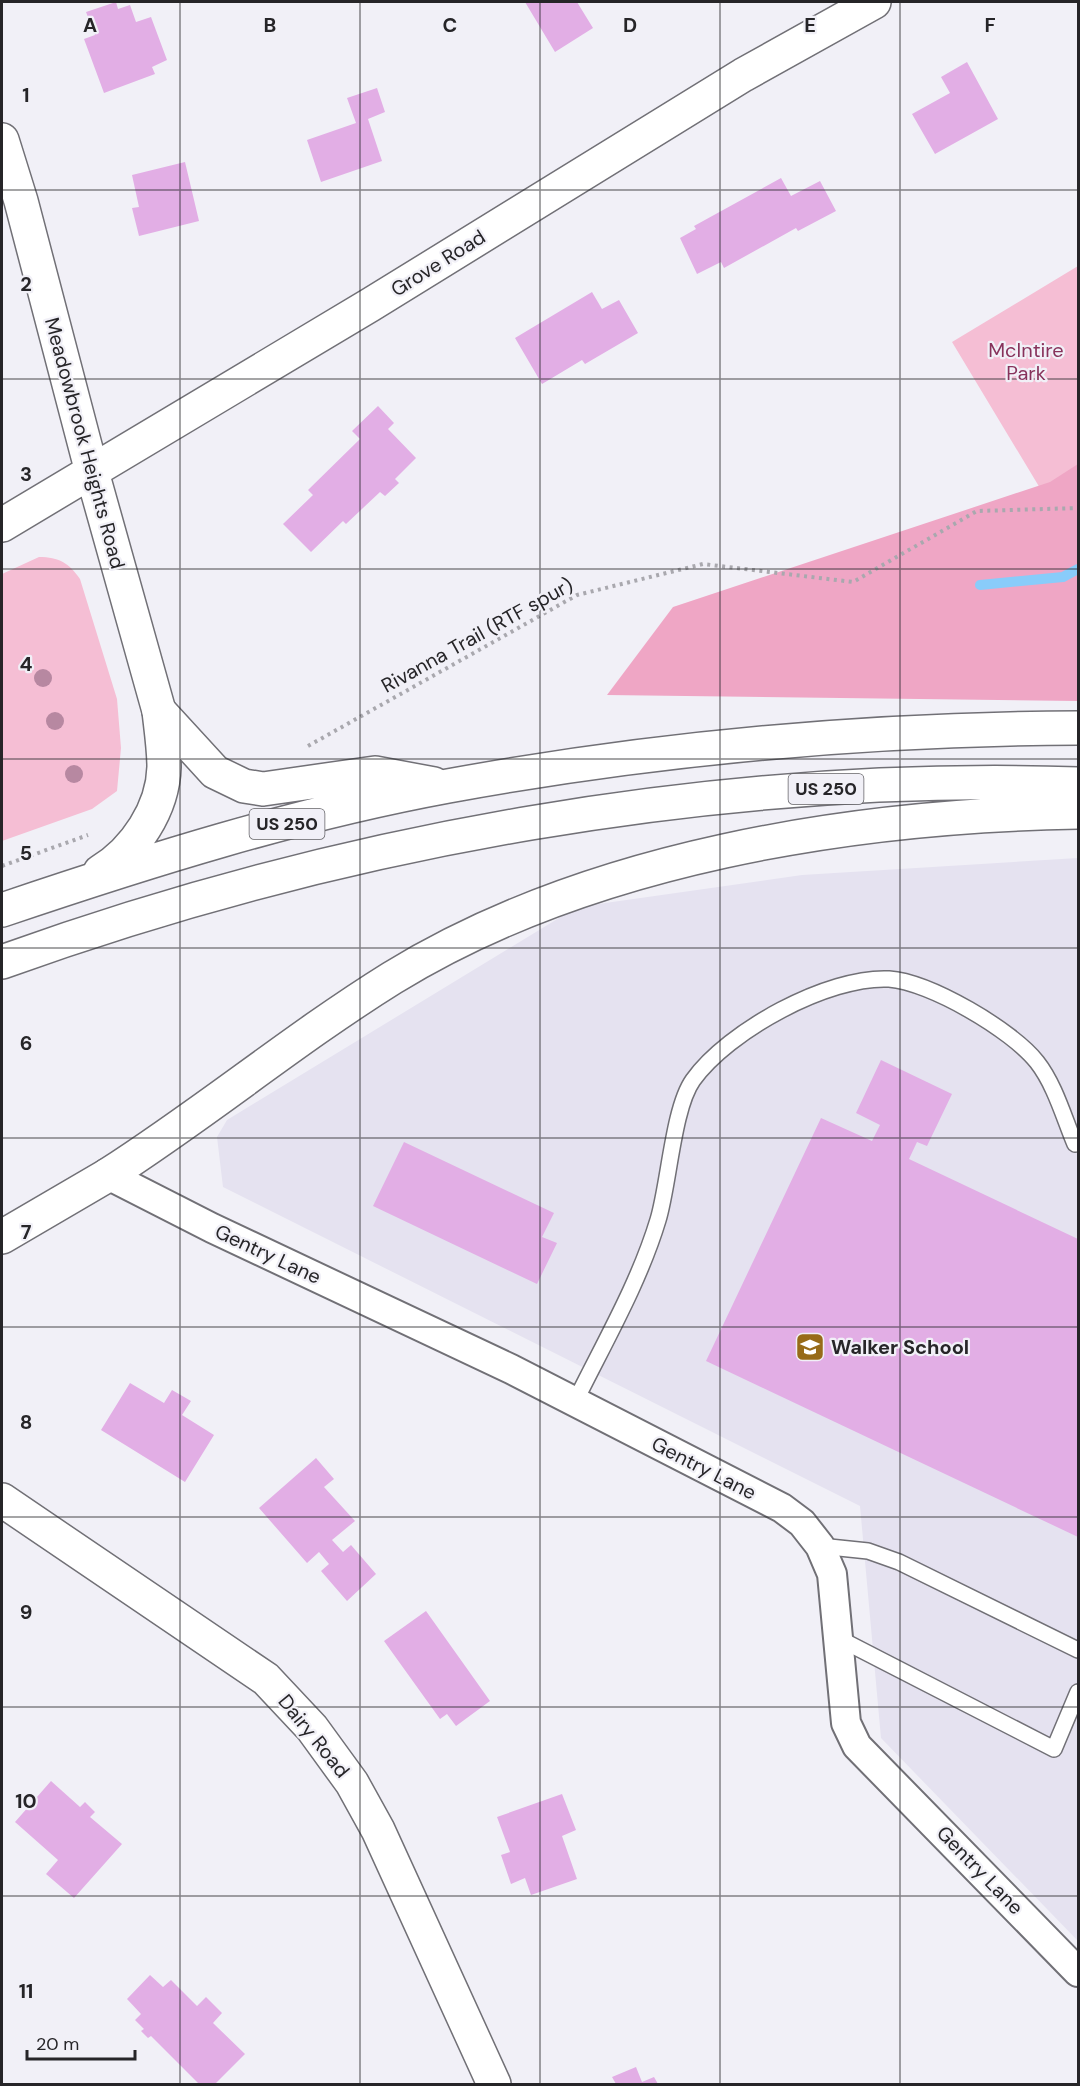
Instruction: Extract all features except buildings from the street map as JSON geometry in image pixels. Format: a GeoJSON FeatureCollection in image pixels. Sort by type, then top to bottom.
{"type":"FeatureCollection","features":[{"type":"Feature","properties":{"kind":"main road","name":"Grove Road"},"geometry":{"type":"LineString","coordinates":[[2,525],[370,305],[743,75],[874,2]]}},
{"type":"Feature","properties":{"kind":"main road","name":"Meadowbrook Heights Road"},"geometry":{"type":"LineString","coordinates":[[2,140],[21,201],[92,472],[159,711],[164,767],[157,805],[138,836],[116,862],[81,883]]}},
{"type":"Feature","properties":{"kind":"main road"},"geometry":{"type":"LineString","coordinates":[[159,711],[215,772],[244,786],[263,789],[375,773],[446,786]]}},
{"type":"Feature","properties":{"kind":"main road","name":"US 250"},"geometry":{"type":"LineString","coordinates":[[2,910],[81,883],[264,829],[446,786],[681,751],[807,739],[970,729],[1078,728]]}},
{"type":"Feature","properties":{"kind":"main road","name":"US 250"},"geometry":{"type":"LineString","coordinates":[[2,962],[176,904],[330,864],[486,832],[657,806],[798,790],[905,784],[1078,784]]}},
{"type":"Feature","properties":{"kind":"main road"},"geometry":{"type":"LineString","coordinates":[[2,1237],[157,1144],[320,1026],[394,977],[501,922],[572,894],[698,858],[775,842],[893,824],[1078,812]]}},
{"type":"Feature","properties":{"kind":"main road","name":"Dairy Road"},"geometry":{"type":"LineString","coordinates":[[2,1500],[266,1679],[312,1728],[352,1783],[378,1830],[494,2085]]}},
{"type":"Feature","properties":{"kind":"street","name":"Gentry Lane"},"geometry":{"type":"LineString","coordinates":[[108,1175],[575,1402],[782,1508],[802,1523],[820,1546],[832,1574],[846,1723],[857,1746],[1078,1972]]}},
{"type":"Feature","properties":{"kind":"lane"},"geometry":{"type":"LineString","coordinates":[[575,1402],[633,1282],[658,1219],[687,1090],[706,1065],[743,1032],[776,1013],[835,989],[864,981],[888,979],[919,985],[977,1016],[1023,1046],[1038,1063],[1075,1144]]}},
{"type":"Feature","properties":{"kind":"lane"},"geometry":{"type":"LineString","coordinates":[[820,1546],[868,1551],[899,1562],[1078,1650]]}},
{"type":"Feature","properties":{"kind":"lane"},"geometry":{"type":"LineString","coordinates":[[838,1638],[1054,1749],[1078,1692]]}},
{"type":"Feature","properties":{"kind":"path","name":"Rivanna Trail (RTF spur)"},"geometry":{"type":"LineString","coordinates":[[299,750],[577,595],[703,564],[853,582],[977,511],[1078,508]]}},
{"type":"Feature","properties":{"kind":"path"},"geometry":{"type":"LineString","coordinates":[[2,866],[97,831]]}},
{"type":"Feature","properties":{"kind":"shaded area"},"geometry":{"type":"Polygon","coordinates":[[[1078,464],[1078,701],[607,695],[673,607],[1050,482],[1078,464]]]}},
{"type":"Feature","properties":{"kind":"shaded area","name":"Walker School"},"geometry":{"type":"Polygon","coordinates":[[[1078,858],[1078,1941],[881,1738],[860,1506],[223,1187],[217,1137],[227,1120],[577,907],[802,875],[1078,858]]]}},
{"type":"Feature","properties":{"kind":"green space","name":"McIntire Park"},"geometry":{"type":"Polygon","coordinates":[[[1078,266],[1078,538],[1070,538],[952,342],[1078,266]]]}},
{"type":"Feature","properties":{"kind":"green space"},"geometry":{"type":"Polygon","coordinates":[[[39,557],[63,562],[80,579],[117,699],[121,748],[117,791],[92,809],[2,841],[2,574],[39,557]]]}},
{"type":"Feature","properties":{"kind":"waterway"},"geometry":{"type":"LineString","coordinates":[[980,585],[1063,577],[1078,569]]}},
{"type":"Feature","properties":{"kind":"place","name":"Walker School"},"geometry":{"type":"Point","coordinates":[810,1347]}}]}
